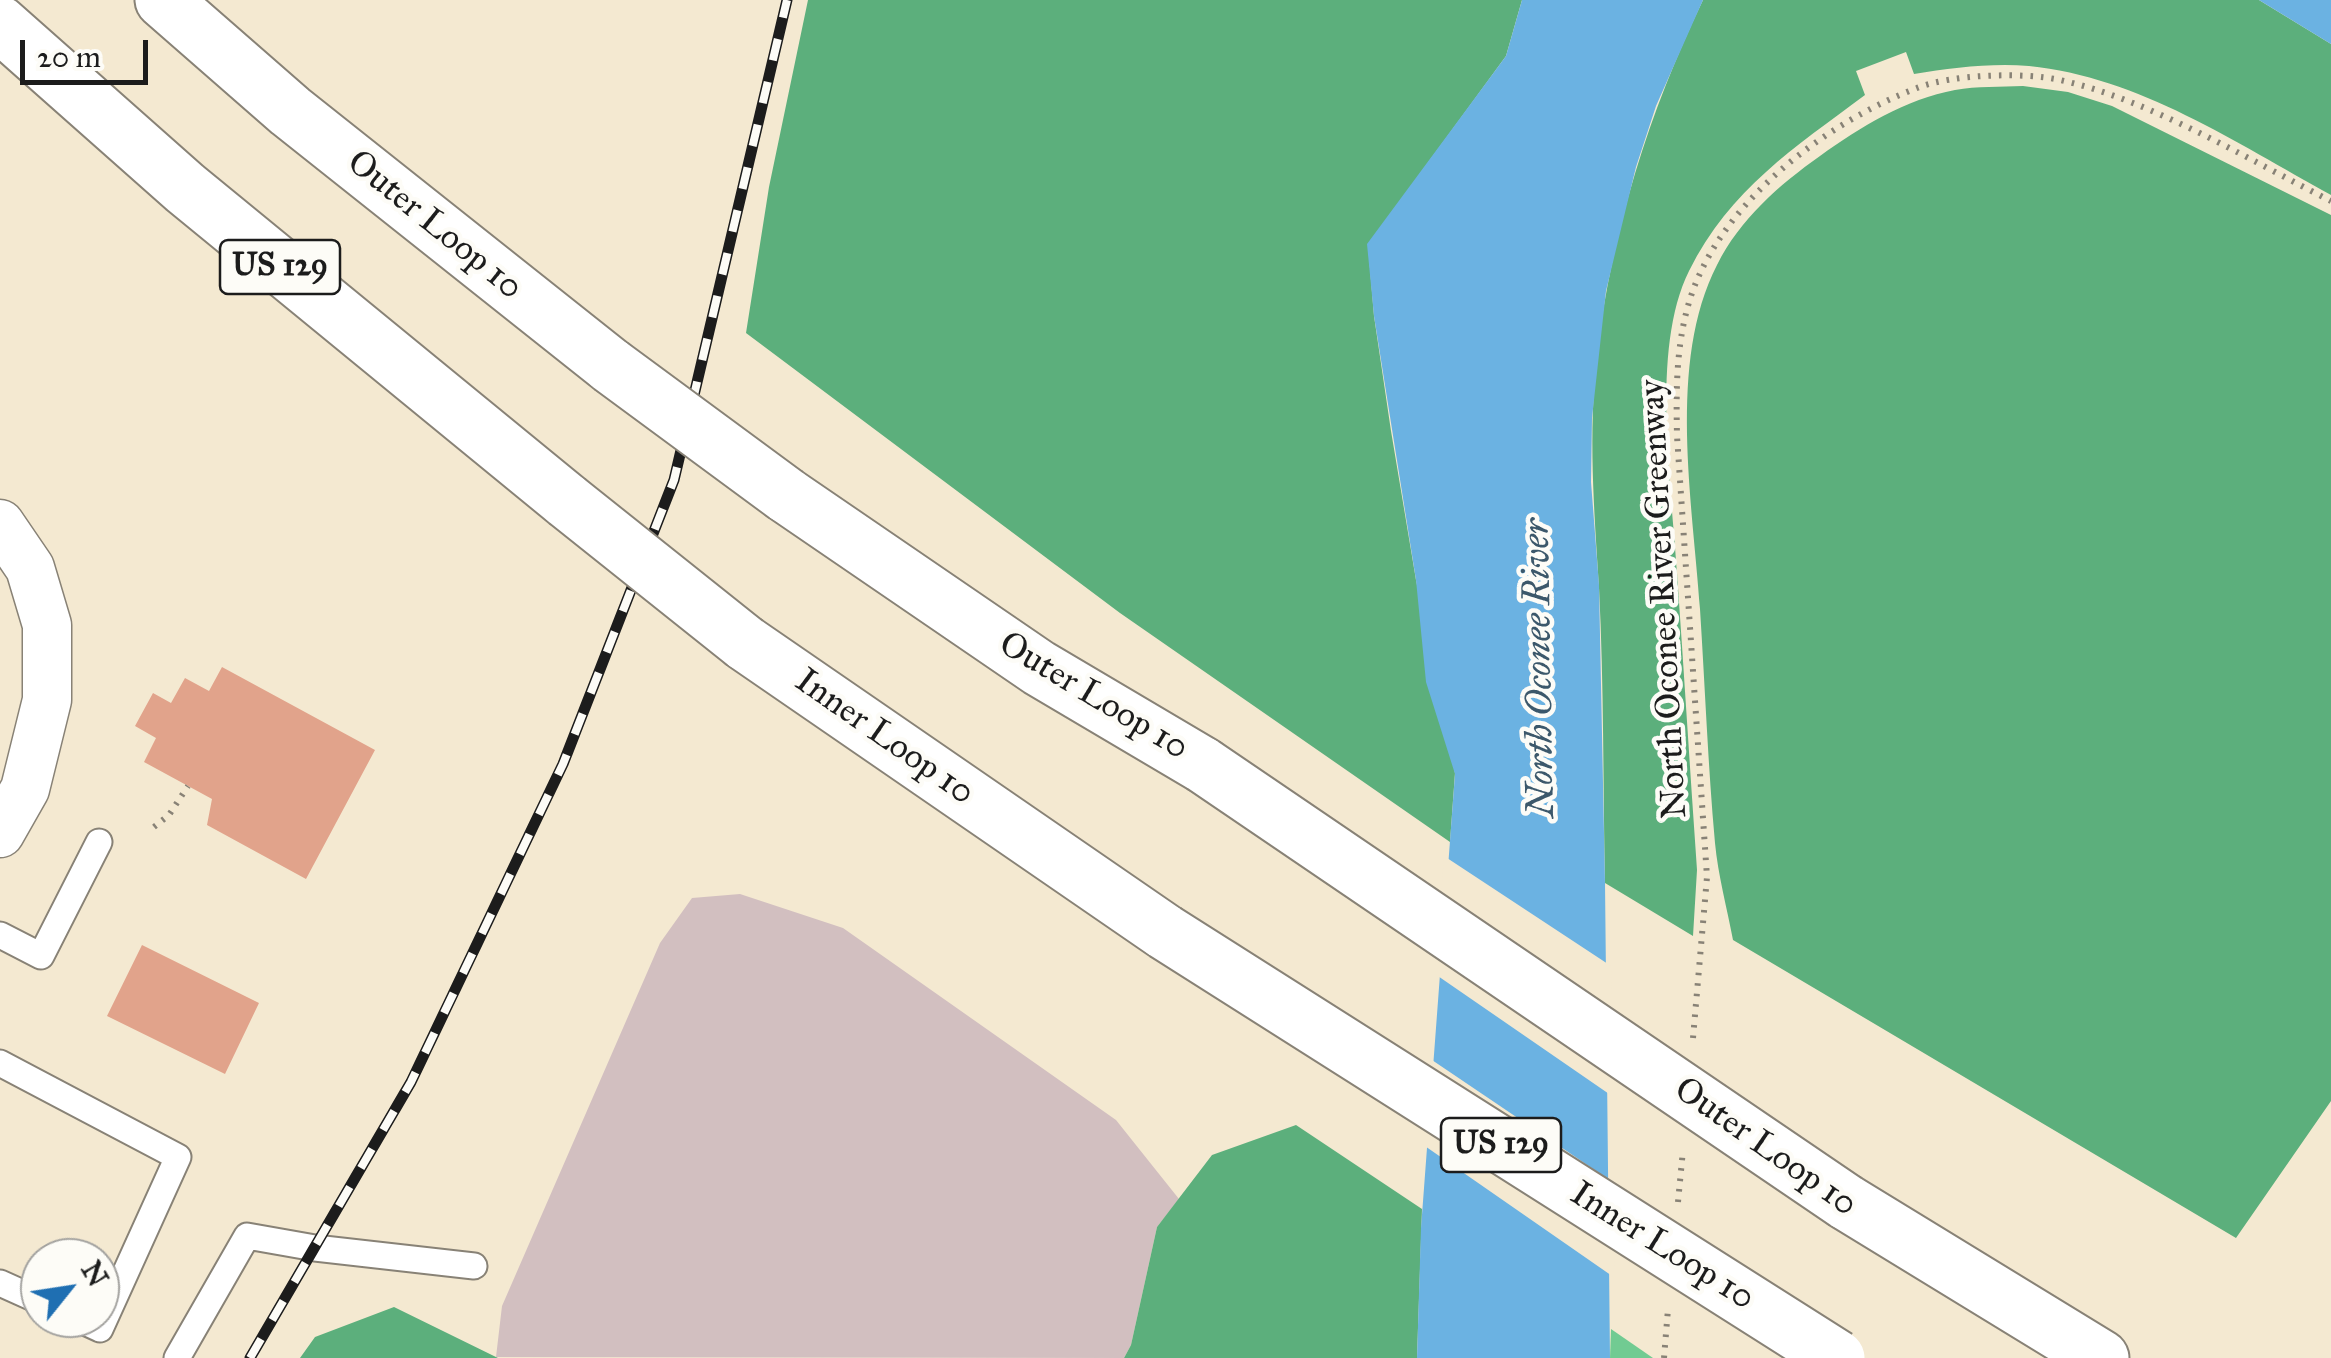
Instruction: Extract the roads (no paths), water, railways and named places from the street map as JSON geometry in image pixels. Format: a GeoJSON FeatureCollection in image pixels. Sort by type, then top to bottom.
{"type":"FeatureCollection","features":[{"type":"Feature","properties":{"kind":"highway","name":"Outer Loop 10"},"geometry":{"type":"LineString","coordinates":[[163,0],[290,111],[611,366],[786,495],[1038,668],[1204,765],[1846,1202],[2050,1358]]}},
{"type":"Feature","properties":{"kind":"highway","name":"Inner Loop 10"},"geometry":{"type":"LineString","coordinates":[[0,24],[200,200],[745,643],[1165,932],[1837,1358]]}},
{"type":"Feature","properties":{"kind":"highway"},"geometry":{"type":"LineString","coordinates":[[1846,1202],[2101,1358]]}},
{"type":"Feature","properties":{"kind":"street"},"geometry":{"type":"LineString","coordinates":[[0,524],[30,568],[48,625],[47,700],[25,789],[0,833]]}},
{"type":"Feature","properties":{"kind":"lane"},"geometry":{"type":"LineString","coordinates":[[0,935],[40,956],[99,842]]}},
{"type":"Feature","properties":{"kind":"lane"},"geometry":{"type":"LineString","coordinates":[[0,1062],[178,1157],[120,1285]]}},
{"type":"Feature","properties":{"kind":"lane"},"geometry":{"type":"LineString","coordinates":[[177,1358],[247,1236],[474,1266]]}},
{"type":"Feature","properties":{"kind":"water","name":"North Oconee River"},"geometry":{"type":"Polygon","coordinates":[[[1522,0],[1703,0],[1656,106],[1636,167],[1606,291],[1592,418],[1605,883],[1610,1358],[1417,1358],[1421,1228],[1455,774],[1426,682],[1416,580],[1374,316],[1367,244],[1506,56],[1522,0]]]}},
{"type":"Feature","properties":{"kind":"water"},"geometry":{"type":"Polygon","coordinates":[[[2259,0],[2331,0],[2331,44],[2259,0]]]}},
{"type":"Feature","properties":{"kind":"railway"},"geometry":{"type":"LineString","coordinates":[[250,1358],[411,1082],[563,764],[674,480],[787,0]]}}]}
